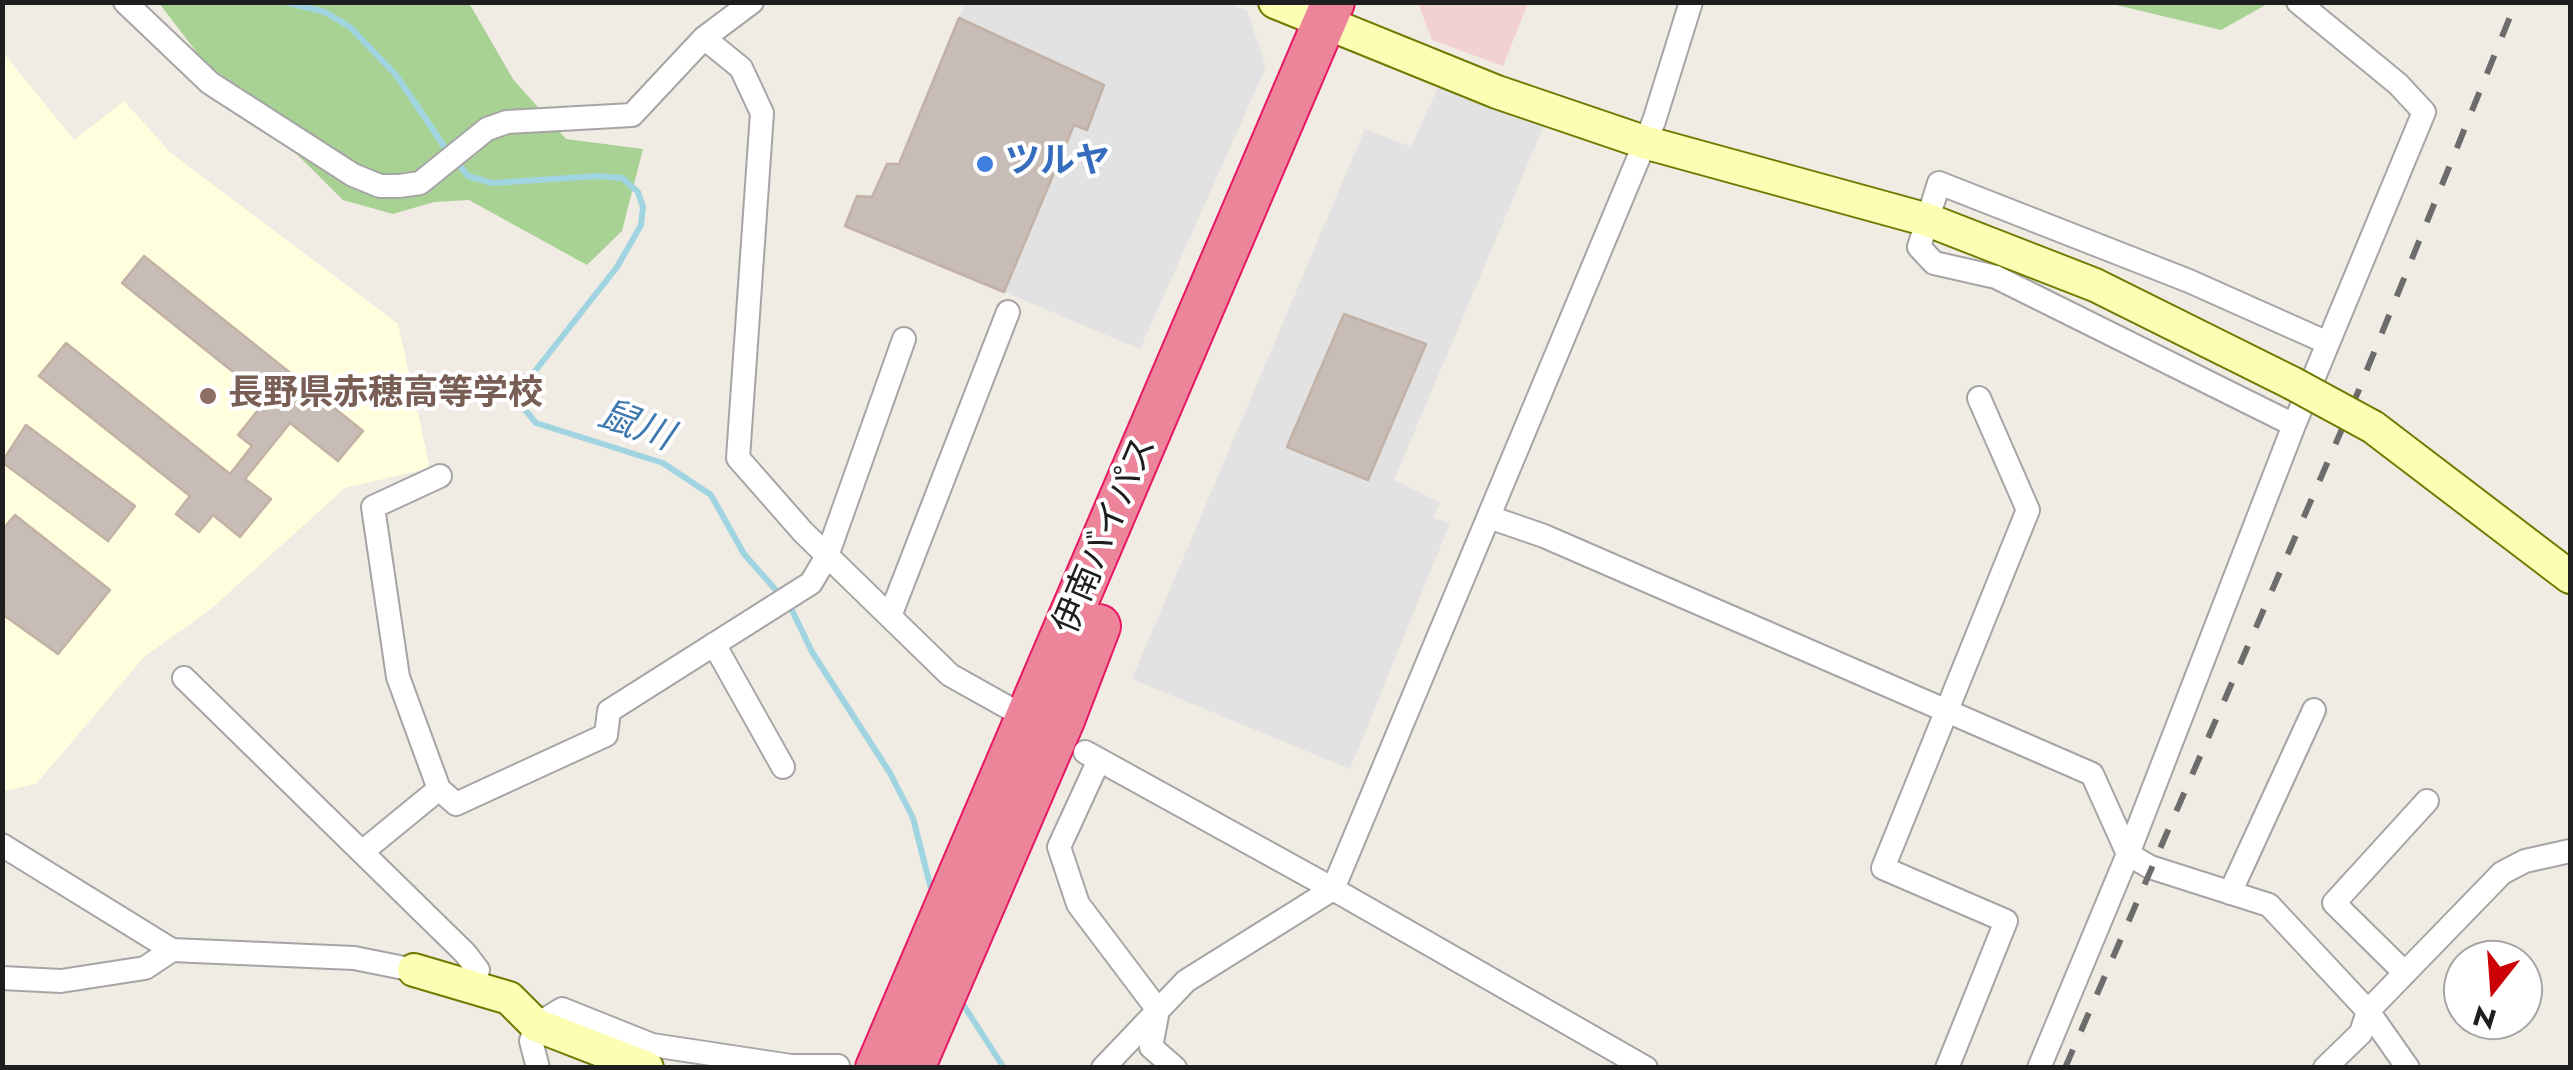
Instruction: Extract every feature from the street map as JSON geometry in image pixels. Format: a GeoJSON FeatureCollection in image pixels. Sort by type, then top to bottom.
{"type":"FeatureCollection","features":[{"type":"Feature","properties":{"kind":"highway","name":"伊南バイパス"},"geometry":{"type":"LineString","coordinates":[[877,1068],[924,997],[978,876],[1336,14]]}},
{"type":"Feature","properties":{"kind":"highway","name":"伊南バイパス"},"geometry":{"type":"LineString","coordinates":[[913,1068],[924,997]]}},
{"type":"Feature","properties":{"kind":"street"},"geometry":{"type":"LineString","coordinates":[[125,2],[210,84],[352,175],[380,186],[420,183],[488,129],[507,122],[632,115],[704,38],[752,2]]}},
{"type":"Feature","properties":{"kind":"street"},"geometry":{"type":"LineString","coordinates":[[1275,2],[1336,14],[1498,92],[1644,142],[1928,220],[2095,285],[2373,428],[2570,576]]}},
{"type":"Feature","properties":{"kind":"street"},"geometry":{"type":"LineString","coordinates":[[1103,1068],[1186,981],[1333,889],[1644,142],[1687,27],[1691,2]]}},
{"type":"Feature","properties":{"kind":"street"},"geometry":{"type":"LineString","coordinates":[[2039,1068],[2128,854],[2294,425],[2424,112],[2398,84],[2298,2]]}},
{"type":"Feature","properties":{"kind":"street"},"geometry":{"type":"LineString","coordinates":[[704,38],[741,68],[762,113],[738,458],[827,556],[950,675],[1009,708]]}},
{"type":"Feature","properties":{"kind":"street"},"geometry":{"type":"LineString","coordinates":[[2294,425],[1996,277],[1934,263],[1919,247],[1940,183],[2189,282],[2328,343]]}},
{"type":"Feature","properties":{"kind":"street"},"geometry":{"type":"LineString","coordinates":[[890,616],[1008,312]]}},
{"type":"Feature","properties":{"kind":"street"},"geometry":{"type":"LineString","coordinates":[[440,476],[373,507],[398,677],[439,789],[456,804],[606,735],[609,711],[811,584],[827,556],[904,339]]}},
{"type":"Feature","properties":{"kind":"street"},"geometry":{"type":"LineString","coordinates":[[1947,1068],[2006,921],[1883,868],[1943,710],[2028,510],[1980,398]]}},
{"type":"Feature","properties":{"kind":"street"},"geometry":{"type":"LineString","coordinates":[[1489,517],[1544,536],[2092,774],[2128,854],[2150,867],[2269,906],[2368,1010],[2408,1068]]}},
{"type":"Feature","properties":{"kind":"street"},"geometry":{"type":"LineString","coordinates":[[714,644],[783,766]]}},
{"type":"Feature","properties":{"kind":"street"},"geometry":{"type":"LineString","coordinates":[[184,678],[465,953],[478,970],[473,984]]}},
{"type":"Feature","properties":{"kind":"street"},"geometry":{"type":"LineString","coordinates":[[2230,892],[2314,710]]}},
{"type":"Feature","properties":{"kind":"street"},"geometry":{"type":"LineString","coordinates":[[1175,1068],[1151,1047],[1158,1010],[1078,904],[1059,847],[1092,756],[1646,1068]]}},
{"type":"Feature","properties":{"kind":"street"},"geometry":{"type":"LineString","coordinates":[[362,852],[439,789]]}},
{"type":"Feature","properties":{"kind":"street"},"geometry":{"type":"LineString","coordinates":[[2405,973],[2334,902],[2427,801]]}},
{"type":"Feature","properties":{"kind":"street"},"geometry":{"type":"LineString","coordinates":[[2,845],[172,950],[354,958],[473,984],[509,998],[536,1026],[647,1068]]}},
{"type":"Feature","properties":{"kind":"street"},"geometry":{"type":"LineString","coordinates":[[2325,1068],[2361,1033],[2368,1010],[2502,873],[2524,861],[2570,850]]}},
{"type":"Feature","properties":{"kind":"street"},"geometry":{"type":"LineString","coordinates":[[2,978],[61,982],[145,968],[172,950]]}},
{"type":"Feature","properties":{"kind":"street"},"geometry":{"type":"LineString","coordinates":[[538,1068],[532,1041],[536,1026],[562,1009],[652,1045],[791,1066],[838,1066]]}},
{"type":"Feature","properties":{"kind":"shaded area"},"geometry":{"type":"Polygon","coordinates":[[[966,2],[1224,2],[1247,11],[1266,67],[1140,349],[1004,292],[1074,125],[1087,130],[1104,85],[959,18],[966,2]]]}},
{"type":"Feature","properties":{"kind":"shaded area"},"geometry":{"type":"Polygon","coordinates":[[[1418,2],[1528,3],[1503,66],[1432,40],[1418,2]]]}},
{"type":"Feature","properties":{"kind":"shaded area","name":"長野県赤穂高等学校"},"geometry":{"type":"Polygon","coordinates":[[[2,51],[74,140],[124,101],[170,152],[398,324],[430,468],[345,488],[212,608],[144,657],[36,784],[3,791],[2,51]]]}},
{"type":"Feature","properties":{"kind":"shaded area"},"geometry":{"type":"Polygon","coordinates":[[[1438,87],[1545,123],[1394,480],[1440,503],[1433,518],[1450,523],[1350,769],[1132,679],[1365,129],[1411,147],[1438,87]]]}},
{"type":"Feature","properties":{"kind":"green space"},"geometry":{"type":"Polygon","coordinates":[[[159,3],[469,3],[513,79],[566,139],[643,149],[622,231],[587,265],[469,200],[434,202],[393,214],[343,200],[204,62],[159,3]]]}},
{"type":"Feature","properties":{"kind":"green space"},"geometry":{"type":"Polygon","coordinates":[[[2108,3],[2269,3],[2221,30],[2108,3]]]}},
{"type":"Feature","properties":{"kind":"building"},"geometry":{"type":"Polygon","coordinates":[[[959,18],[1104,85],[1087,130],[1074,125],[1004,292],[845,226],[857,196],[872,197],[887,164],[899,164],[959,18]]]}},
{"type":"Feature","properties":{"kind":"building"},"geometry":{"type":"Polygon","coordinates":[[[144,256],[363,431],[338,461],[290,423],[245,479],[271,499],[240,537],[213,515],[199,532],[176,514],[190,496],[39,376],[66,343],[230,474],[252,446],[238,435],[267,399],[122,283],[144,256]]]}},
{"type":"Feature","properties":{"kind":"building"},"geometry":{"type":"Polygon","coordinates":[[[1344,314],[1426,344],[1368,480],[1287,447],[1344,314]]]}},
{"type":"Feature","properties":{"kind":"building"},"geometry":{"type":"Polygon","coordinates":[[[26,425],[135,506],[108,541],[2,462],[26,425]]]}},
{"type":"Feature","properties":{"kind":"building"},"geometry":{"type":"Polygon","coordinates":[[[15,515],[110,590],[58,654],[2,614],[2,530],[15,515]]]}},
{"type":"Feature","properties":{"kind":"waterway","name":"鼠川"},"geometry":{"type":"LineString","coordinates":[[285,2],[325,12],[350,27],[396,75],[448,152]]}},
{"type":"Feature","properties":{"kind":"waterway","name":"鼠川"},"geometry":{"type":"LineString","coordinates":[[456,161],[468,176],[492,183],[598,176],[622,178],[638,192],[643,207],[641,225],[617,267],[528,380],[521,405],[536,423],[663,463],[711,495],[744,554],[790,606],[812,652],[890,773],[913,818],[932,893]]}},
{"type":"Feature","properties":{"kind":"waterway","name":"鼠川"},"geometry":{"type":"LineString","coordinates":[[961,1001],[1004,1068]]}},
{"type":"Feature","properties":{"kind":"railway"},"geometry":{"type":"LineString","coordinates":[[2065,1068],[2358,392],[2516,2]]}},
{"type":"Feature","properties":{"kind":"place","name":"ツルヤ"},"geometry":{"type":"Point","coordinates":[985,164]}},
{"type":"Feature","properties":{"kind":"place","name":"長野県赤穂高等学校"},"geometry":{"type":"Point","coordinates":[208,396]}}]}
